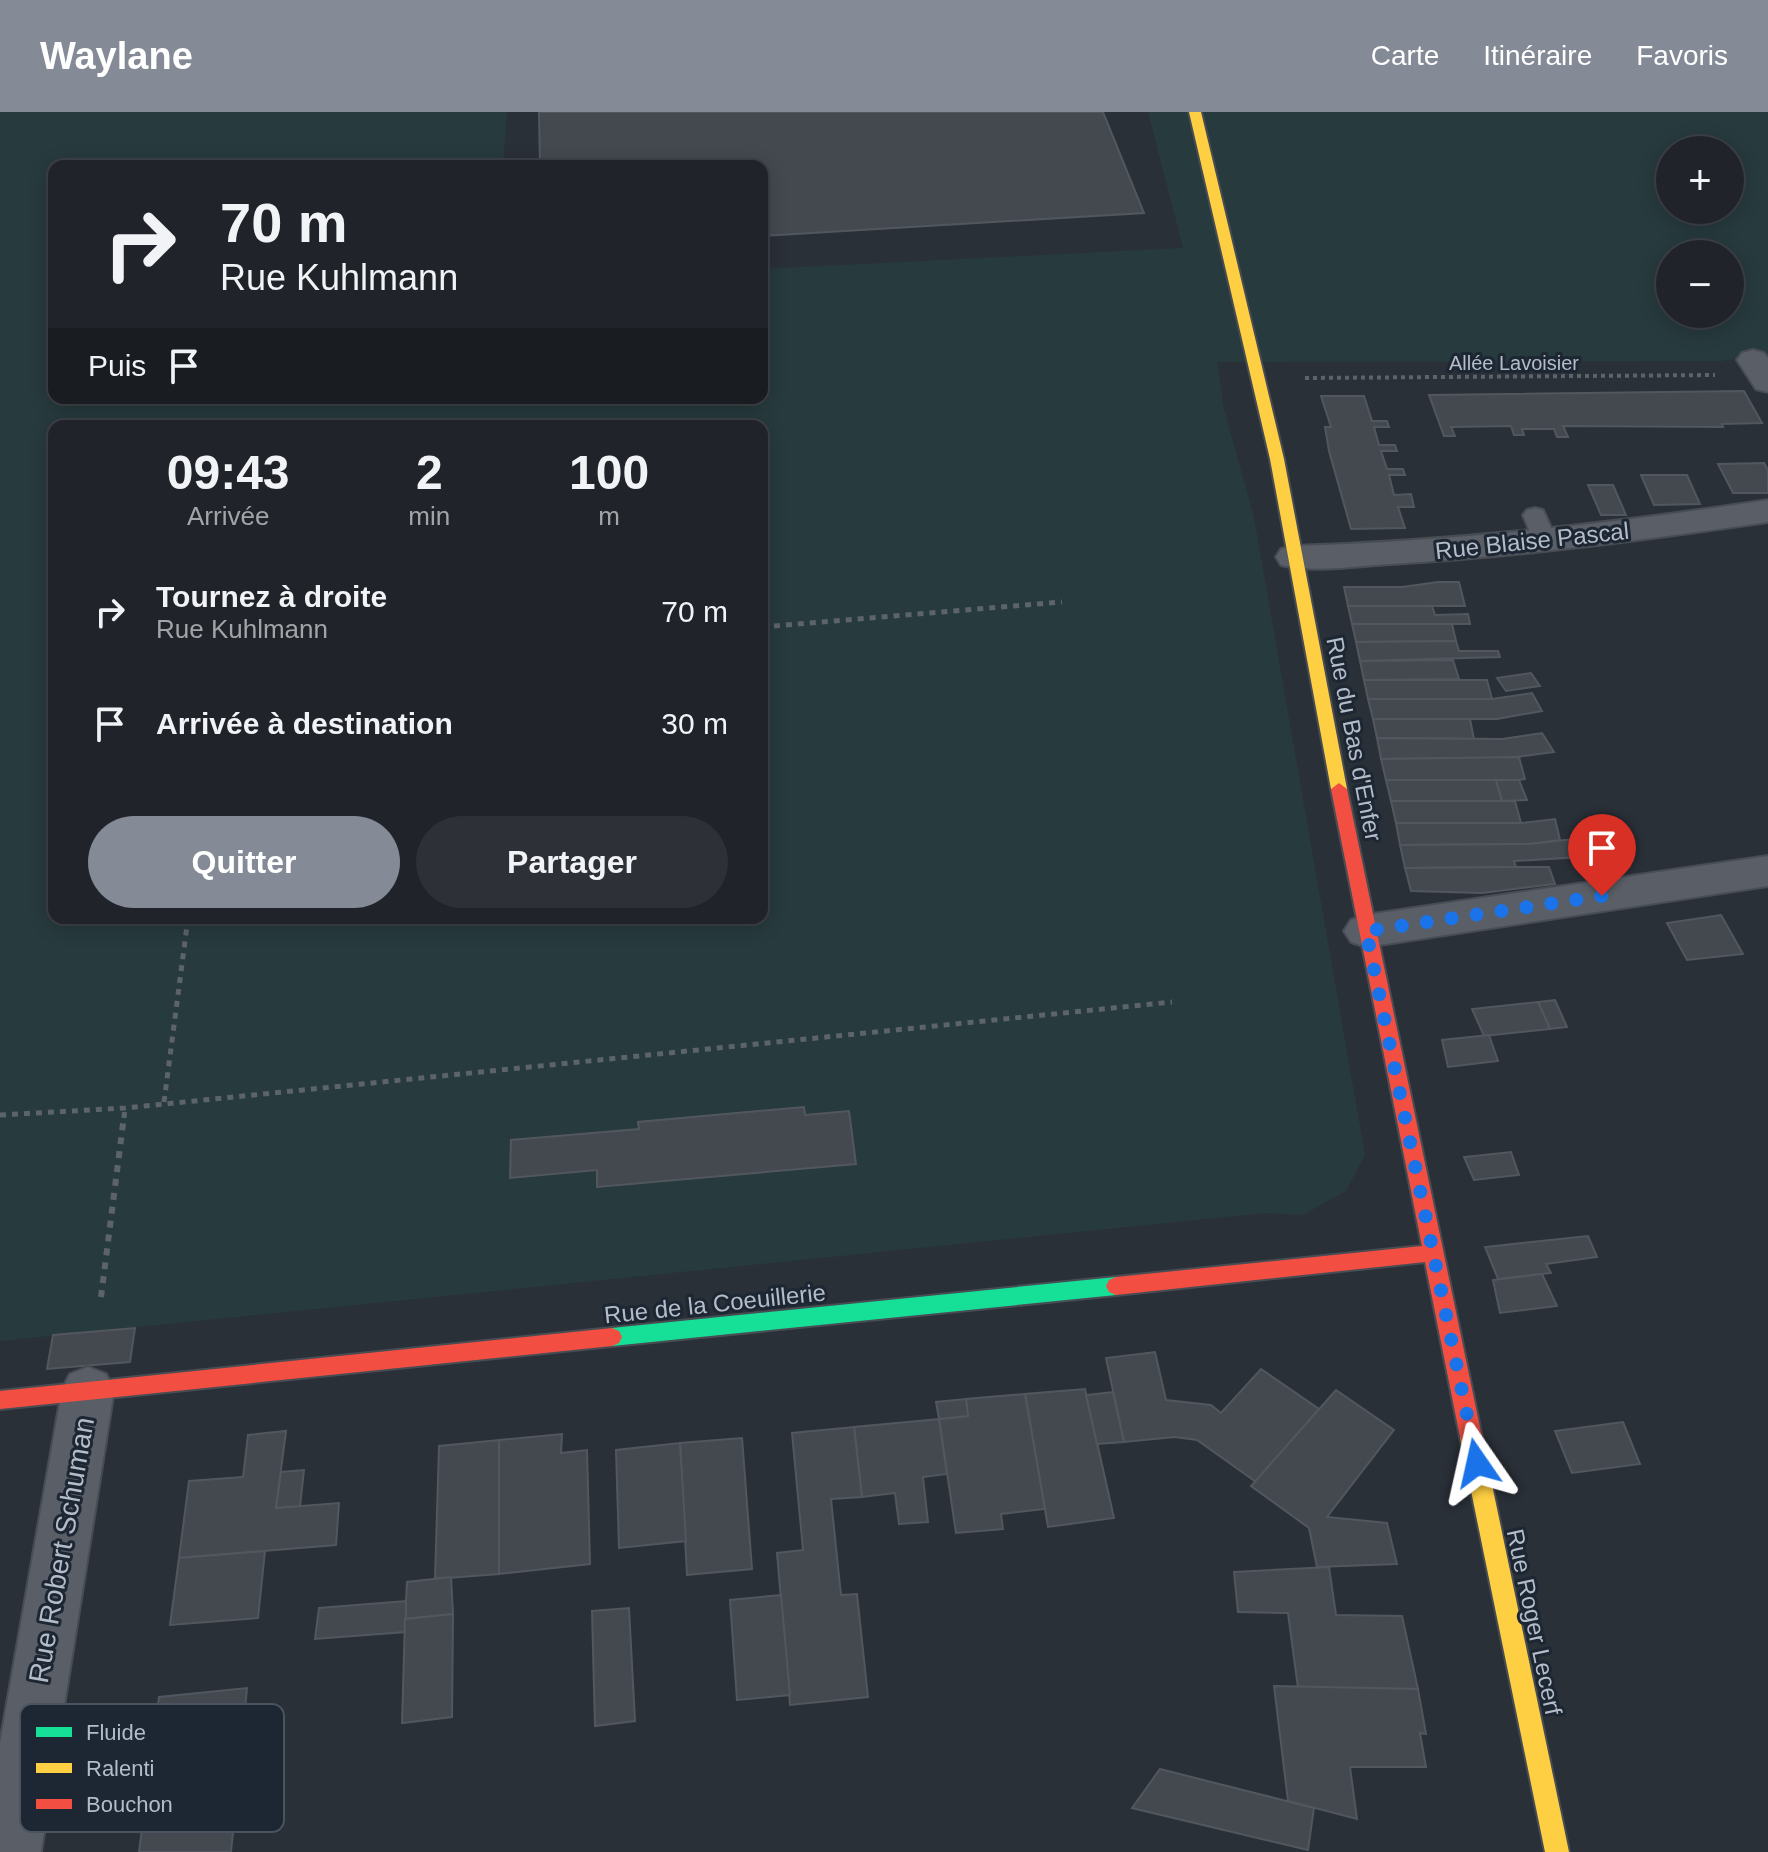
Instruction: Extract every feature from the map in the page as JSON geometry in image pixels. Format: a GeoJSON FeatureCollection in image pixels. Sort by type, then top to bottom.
{"type":"FeatureCollection","features":[{"type":"Feature","properties":{"kind":"street","name":"Rue du Bas d'Enfer"},"geometry":{"type":"LineString","coordinates":[[1195,112],[1260,379],[1366,931]]}},
{"type":"Feature","properties":{"kind":"street","name":"Rue Blaise Pascal"},"geometry":{"type":"LineString","coordinates":[[1294,557],[1398,554],[1540,528],[1625,533],[1768,511]]}},
{"type":"Feature","properties":{"kind":"street"},"geometry":{"type":"LineString","coordinates":[[1366,931],[1768,871]]}},
{"type":"Feature","properties":{"kind":"street","name":"Rue Roger Lecerf"},"geometry":{"type":"LineString","coordinates":[[1366,931],[1557,1852]]}},
{"type":"Feature","properties":{"kind":"street","name":"Rue de la Coeuillerie"},"geometry":{"type":"LineString","coordinates":[[0,1400],[1434,1253]]}},
{"type":"Feature","properties":{"kind":"street","name":"Rue Robert Schuman"},"geometry":{"type":"LineString","coordinates":[[27,1704],[88,1390]]}},
{"type":"Feature","properties":{"kind":"street","name":"Rue Robert Schuman"},"geometry":{"type":"LineString","coordinates":[[11,1852],[10,1792],[20,1740]]}},
{"type":"Feature","properties":{"kind":"path","name":"Allée Lavoisier"},"geometry":{"type":"LineString","coordinates":[[1260,379],[1717,375],[1760,370]]}},
{"type":"Feature","properties":{"kind":"path"},"geometry":{"type":"LineString","coordinates":[[768,626],[1062,602]]}},
{"type":"Feature","properties":{"kind":"path"},"geometry":{"type":"LineString","coordinates":[[164,1102],[187,924]]}},
{"type":"Feature","properties":{"kind":"path"},"geometry":{"type":"LineString","coordinates":[[0,1115],[125,1108],[1172,1002]]}},
{"type":"Feature","properties":{"kind":"path"},"geometry":{"type":"LineString","coordinates":[[101,1297],[125,1108]]}},
{"type":"Feature","properties":{"kind":"green space"},"geometry":{"type":"Polygon","coordinates":[[[0,112],[507,112],[503,160],[48,160],[48,404],[768,404],[768,269],[1183,248],[1148,112],[1768,112],[1768,354],[1721,361],[1217,362],[1224,409],[1254,517],[1365,1155],[1346,1191],[1303,1215],[1265,1213],[0,1341],[0,112]]]}},
{"type":"Feature","properties":{"kind":"building"},"geometry":{"type":"Polygon","coordinates":[[[539,112],[1103,112],[1144,213],[768,236],[768,160],[540,160],[539,112]]]}},
{"type":"Feature","properties":{"kind":"building"},"geometry":{"type":"Polygon","coordinates":[[[1744,391],[1762,423],[1722,424],[1723,427],[1563,426],[1568,437],[1557,437],[1554,429],[1522,429],[1524,435],[1514,435],[1511,426],[1451,427],[1455,436],[1444,436],[1429,395],[1744,391]]]}},
{"type":"Feature","properties":{"kind":"building"},"geometry":{"type":"Polygon","coordinates":[[[1321,396],[1364,396],[1372,421],[1387,421],[1389,427],[1374,427],[1379,445],[1395,445],[1397,451],[1381,451],[1387,469],[1403,469],[1405,475],[1389,475],[1394,495],[1411,494],[1414,507],[1398,507],[1405,528],[1351,529],[1329,451],[1325,427],[1331,427],[1321,396]]]}},
{"type":"Feature","properties":{"kind":"building"},"geometry":{"type":"Polygon","coordinates":[[[1764,463],[1768,470],[1768,493],[1733,493],[1718,464],[1764,463]]]}},
{"type":"Feature","properties":{"kind":"building"},"geometry":{"type":"Polygon","coordinates":[[[1641,475],[1687,475],[1700,504],[1654,505],[1641,475]]]}},
{"type":"Feature","properties":{"kind":"building"},"geometry":{"type":"Polygon","coordinates":[[[1588,485],[1613,485],[1626,515],[1601,515],[1588,485]]]}},
{"type":"Feature","properties":{"kind":"building"},"geometry":{"type":"Polygon","coordinates":[[[1459,582],[1465,606],[1348,606],[1344,587],[1402,587],[1459,582]]]}},
{"type":"Feature","properties":{"kind":"building"},"geometry":{"type":"Polygon","coordinates":[[[1348,606],[1432,606],[1435,615],[1468,614],[1470,624],[1352,624],[1348,606]]]}},
{"type":"Feature","properties":{"kind":"building"},"geometry":{"type":"Polygon","coordinates":[[[1352,624],[1452,624],[1456,641],[1356,642],[1352,624]]]}},
{"type":"Feature","properties":{"kind":"building"},"geometry":{"type":"Polygon","coordinates":[[[1456,641],[1459,651],[1498,651],[1500,657],[1360,661],[1356,642],[1456,641]]]}},
{"type":"Feature","properties":{"kind":"building"},"geometry":{"type":"Polygon","coordinates":[[[1453,660],[1459,679],[1364,680],[1360,661],[1453,660]]]}},
{"type":"Feature","properties":{"kind":"building"},"geometry":{"type":"Polygon","coordinates":[[[1531,673],[1540,686],[1506,691],[1497,678],[1531,673]]]}},
{"type":"Feature","properties":{"kind":"building"},"geometry":{"type":"Polygon","coordinates":[[[1364,680],[1487,680],[1492,699],[1368,699],[1364,680]]]}},
{"type":"Feature","properties":{"kind":"building"},"geometry":{"type":"Polygon","coordinates":[[[1532,693],[1542,711],[1497,719],[1373,719],[1368,699],[1492,699],[1532,693]]]}},
{"type":"Feature","properties":{"kind":"building"},"geometry":{"type":"Polygon","coordinates":[[[1373,719],[1470,719],[1474,739],[1377,738],[1373,719]]]}},
{"type":"Feature","properties":{"kind":"building"},"geometry":{"type":"Polygon","coordinates":[[[1542,733],[1554,752],[1508,758],[1381,759],[1377,738],[1502,739],[1542,733]]]}},
{"type":"Feature","properties":{"kind":"building"},"geometry":{"type":"Polygon","coordinates":[[[1519,757],[1525,779],[1519,780],[1386,780],[1381,759],[1519,757]]]}},
{"type":"Feature","properties":{"kind":"building"},"geometry":{"type":"Polygon","coordinates":[[[1386,780],[1496,780],[1502,801],[1391,801],[1386,780]]]}},
{"type":"Feature","properties":{"kind":"building"},"geometry":{"type":"Polygon","coordinates":[[[1496,780],[1519,780],[1527,800],[1502,801],[1496,780]]]}},
{"type":"Feature","properties":{"kind":"building"},"geometry":{"type":"Polygon","coordinates":[[[1391,801],[1515,801],[1521,823],[1396,823],[1391,801]]]}},
{"type":"Feature","properties":{"kind":"building"},"geometry":{"type":"Polygon","coordinates":[[[1555,819],[1560,840],[1530,844],[1400,845],[1396,823],[1521,823],[1555,819]]]}},
{"type":"Feature","properties":{"kind":"building"},"geometry":{"type":"Polygon","coordinates":[[[1573,839],[1582,857],[1514,861],[1516,867],[1405,868],[1400,845],[1530,844],[1573,839]]]}},
{"type":"Feature","properties":{"kind":"building"},"geometry":{"type":"Polygon","coordinates":[[[1549,867],[1555,884],[1482,893],[1411,891],[1405,868],[1549,867]]]}},
{"type":"Feature","properties":{"kind":"building"},"geometry":{"type":"Polygon","coordinates":[[[1721,915],[1743,954],[1687,960],[1667,923],[1721,915]]]}},
{"type":"Feature","properties":{"kind":"building"},"geometry":{"type":"Polygon","coordinates":[[[1555,1000],[1567,1027],[1550,1029],[1538,1002],[1555,1000]]]}},
{"type":"Feature","properties":{"kind":"building"},"geometry":{"type":"Polygon","coordinates":[[[1538,1002],[1550,1029],[1484,1036],[1472,1009],[1538,1002]]]}},
{"type":"Feature","properties":{"kind":"building"},"geometry":{"type":"Polygon","coordinates":[[[1489,1035],[1498,1061],[1448,1067],[1442,1040],[1489,1035]]]}},
{"type":"Feature","properties":{"kind":"building"},"geometry":{"type":"Polygon","coordinates":[[[804,1107],[805,1115],[849,1111],[856,1164],[597,1187],[597,1170],[510,1178],[511,1140],[639,1129],[638,1122],[804,1107]]]}},
{"type":"Feature","properties":{"kind":"building"},"geometry":{"type":"Polygon","coordinates":[[[1511,1152],[1519,1175],[1474,1180],[1464,1157],[1511,1152]]]}},
{"type":"Feature","properties":{"kind":"building"},"geometry":{"type":"Polygon","coordinates":[[[1588,1236],[1597,1257],[1546,1264],[1551,1273],[1498,1279],[1485,1247],[1588,1236]]]}},
{"type":"Feature","properties":{"kind":"building"},"geometry":{"type":"Polygon","coordinates":[[[1542,1274],[1557,1306],[1500,1313],[1493,1280],[1542,1274]]]}},
{"type":"Feature","properties":{"kind":"building"},"geometry":{"type":"Polygon","coordinates":[[[135,1328],[130,1362],[47,1369],[53,1335],[135,1328]]]}},
{"type":"Feature","properties":{"kind":"building"},"geometry":{"type":"Polygon","coordinates":[[[1155,1352],[1166,1400],[1211,1405],[1221,1413],[1261,1369],[1319,1409],[1256,1482],[1197,1440],[1175,1437],[1124,1442],[1106,1358],[1155,1352]]]}},
{"type":"Feature","properties":{"kind":"building"},"geometry":{"type":"Polygon","coordinates":[[[1085,1389],[1114,1518],[1048,1527],[1025,1394],[1085,1389]]]}},
{"type":"Feature","properties":{"kind":"building"},"geometry":{"type":"Polygon","coordinates":[[[1336,1390],[1394,1430],[1327,1517],[1387,1523],[1397,1564],[1317,1567],[1309,1528],[1251,1486],[1336,1390]]]}},
{"type":"Feature","properties":{"kind":"building"},"geometry":{"type":"Polygon","coordinates":[[[1113,1392],[1124,1442],[1097,1444],[1086,1395],[1113,1392]]]}},
{"type":"Feature","properties":{"kind":"building"},"geometry":{"type":"Polygon","coordinates":[[[1025,1394],[1045,1509],[1001,1514],[1003,1529],[956,1533],[939,1419],[968,1416],[966,1399],[1025,1394]]]}},
{"type":"Feature","properties":{"kind":"building"},"geometry":{"type":"Polygon","coordinates":[[[966,1399],[968,1416],[939,1419],[936,1402],[966,1399]]]}},
{"type":"Feature","properties":{"kind":"building"},"geometry":{"type":"Polygon","coordinates":[[[939,1419],[947,1474],[923,1477],[928,1522],[899,1524],[895,1493],[862,1497],[854,1427],[939,1419]]]}},
{"type":"Feature","properties":{"kind":"building"},"geometry":{"type":"Polygon","coordinates":[[[1623,1422],[1640,1464],[1572,1473],[1555,1431],[1623,1422]]]}},
{"type":"Feature","properties":{"kind":"building"},"geometry":{"type":"Polygon","coordinates":[[[854,1427],[862,1497],[831,1499],[841,1595],[857,1594],[868,1697],[790,1705],[777,1553],[803,1550],[792,1433],[854,1427]]]}},
{"type":"Feature","properties":{"kind":"building"},"geometry":{"type":"Polygon","coordinates":[[[286,1431],[276,1508],[339,1503],[336,1545],[179,1558],[189,1481],[243,1477],[248,1435],[286,1431]]]}},
{"type":"Feature","properties":{"kind":"building"},"geometry":{"type":"Polygon","coordinates":[[[562,1434],[561,1453],[587,1450],[590,1564],[499,1574],[499,1440],[562,1434]]]}},
{"type":"Feature","properties":{"kind":"building"},"geometry":{"type":"Polygon","coordinates":[[[742,1438],[752,1569],[687,1575],[680,1443],[742,1438]]]}},
{"type":"Feature","properties":{"kind":"building"},"geometry":{"type":"Polygon","coordinates":[[[499,1440],[499,1574],[435,1579],[439,1446],[499,1440]]]}},
{"type":"Feature","properties":{"kind":"building"},"geometry":{"type":"Polygon","coordinates":[[[680,1443],[686,1541],[619,1548],[616,1450],[680,1443]]]}},
{"type":"Feature","properties":{"kind":"building"},"geometry":{"type":"Polygon","coordinates":[[[304,1470],[300,1506],[276,1508],[281,1472],[304,1470]]]}},
{"type":"Feature","properties":{"kind":"building"},"geometry":{"type":"Polygon","coordinates":[[[265,1551],[258,1618],[170,1625],[179,1558],[265,1551]]]}},
{"type":"Feature","properties":{"kind":"building"},"geometry":{"type":"Polygon","coordinates":[[[1329,1567],[1336,1615],[1402,1616],[1418,1689],[1298,1688],[1288,1613],[1238,1612],[1234,1572],[1329,1567]]]}},
{"type":"Feature","properties":{"kind":"building"},"geometry":{"type":"Polygon","coordinates":[[[451,1577],[453,1614],[405,1619],[407,1582],[451,1577]]]}},
{"type":"Feature","properties":{"kind":"building"},"geometry":{"type":"Polygon","coordinates":[[[781,1595],[790,1695],[737,1700],[730,1600],[781,1595]]]}},
{"type":"Feature","properties":{"kind":"building"},"geometry":{"type":"Polygon","coordinates":[[[406,1601],[406,1632],[315,1639],[319,1608],[406,1601]]]}},
{"type":"Feature","properties":{"kind":"building"},"geometry":{"type":"Polygon","coordinates":[[[629,1608],[635,1721],[595,1726],[592,1611],[629,1608]]]}},
{"type":"Feature","properties":{"kind":"building"},"geometry":{"type":"Polygon","coordinates":[[[453,1614],[452,1717],[402,1723],[405,1619],[453,1614]]]}},
{"type":"Feature","properties":{"kind":"building"},"geometry":{"type":"Polygon","coordinates":[[[1274,1686],[1418,1689],[1426,1734],[1420,1733],[1426,1767],[1350,1767],[1357,1819],[1288,1801],[1274,1686]]]}},
{"type":"Feature","properties":{"kind":"building"},"geometry":{"type":"Polygon","coordinates":[[[247,1688],[245,1704],[158,1704],[159,1697],[247,1688]]]}},
{"type":"Feature","properties":{"kind":"building"},"geometry":{"type":"Polygon","coordinates":[[[1160,1769],[1314,1808],[1308,1850],[1132,1808],[1160,1769]]]}},
{"type":"Feature","properties":{"kind":"building"},"geometry":{"type":"Polygon","coordinates":[[[142,1832],[233,1832],[231,1852],[139,1852],[142,1832]]]}},
{"type":"Feature","properties":{"kind":"traffic: fast"},"geometry":{"type":"LineString","coordinates":[[612,1337],[1116,1286]]}},
{"type":"Feature","properties":{"kind":"traffic: slow"},"geometry":{"type":"LineString","coordinates":[[1195,112],[1277,459],[1339,789]]}},
{"type":"Feature","properties":{"kind":"traffic: slow"},"geometry":{"type":"LineString","coordinates":[[1471,1437],[1557,1852]]}},
{"type":"Feature","properties":{"kind":"traffic: jam"},"geometry":{"type":"LineString","coordinates":[[1339,789],[1471,1437]]}},
{"type":"Feature","properties":{"kind":"traffic: jam"},"geometry":{"type":"LineString","coordinates":[[1116,1286],[1434,1253]]}},
{"type":"Feature","properties":{"kind":"traffic: jam"},"geometry":{"type":"LineString","coordinates":[[0,1400],[612,1337]]}},
{"type":"Feature","properties":{"kind":"route"},"geometry":{"type":"LineString","coordinates":[[1477,1463],[1366,931],[1602,896]]}}]}
